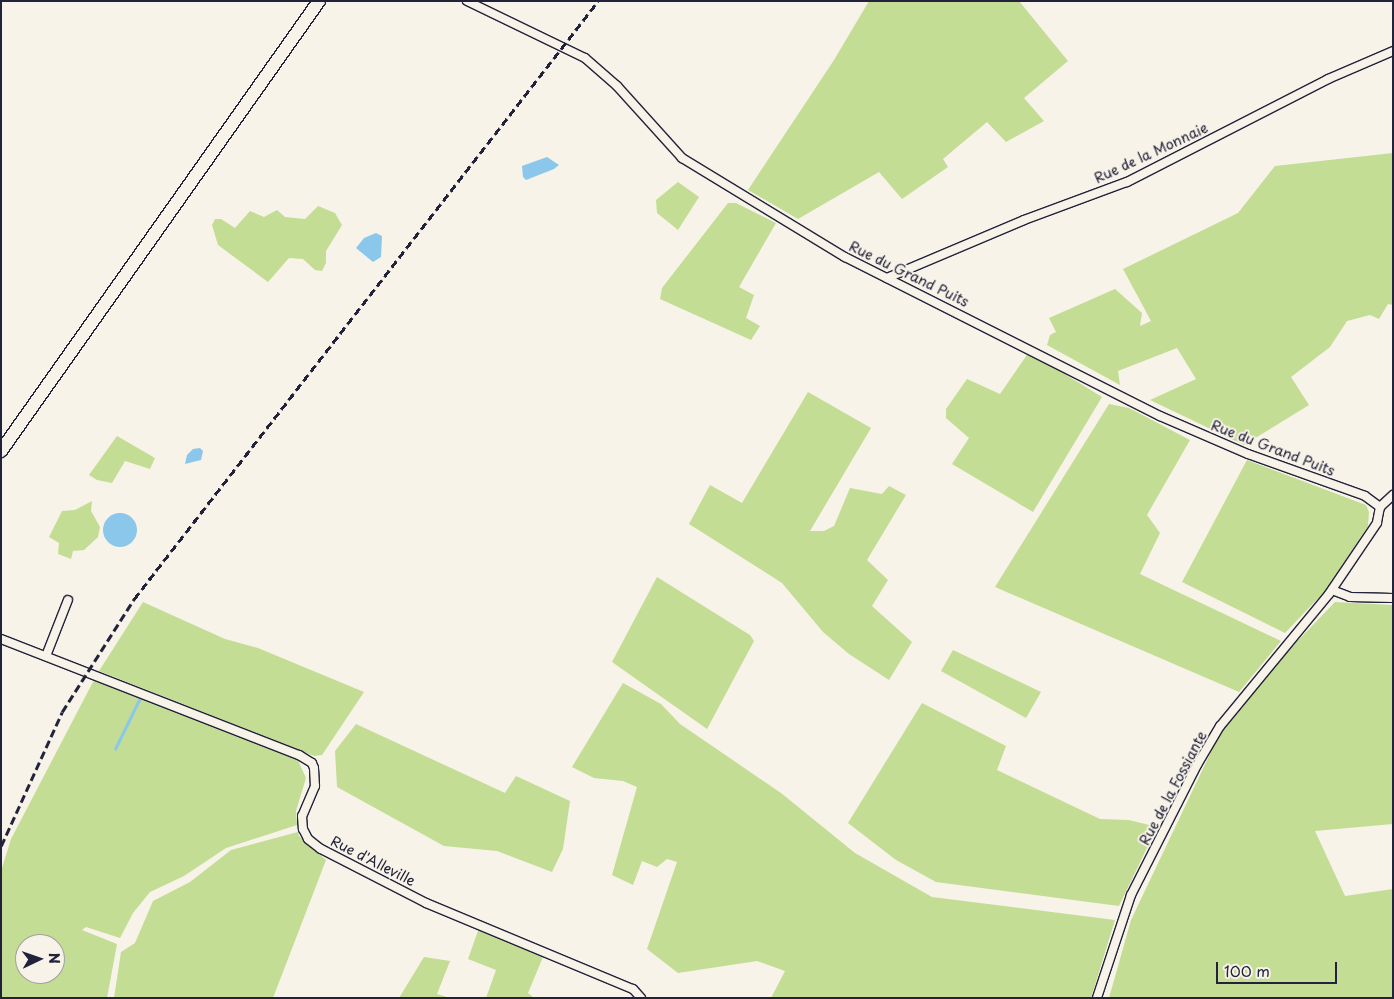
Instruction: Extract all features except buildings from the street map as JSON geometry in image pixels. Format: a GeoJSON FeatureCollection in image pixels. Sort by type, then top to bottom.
{"type":"FeatureCollection","features":[{"type":"Feature","properties":{"kind":"main road"},"geometry":{"type":"LineString","coordinates":[[1,451],[319,1]]}},
{"type":"Feature","properties":{"kind":"street","name":"Rue du Grand Puits"},"geometry":{"type":"LineString","coordinates":[[467,1],[585,58],[617,86],[669,148],[690,164],[845,257],[1160,416],[1248,454],[1365,496],[1380,507]]}},
{"type":"Feature","properties":{"kind":"street","name":"Rue de la Monnaie"},"geometry":{"type":"LineString","coordinates":[[887,278],[1024,220],[1127,182],[1328,80],[1393,51]]}},
{"type":"Feature","properties":{"kind":"street"},"geometry":{"type":"LineString","coordinates":[[1393,495],[1380,507],[1377,523],[1332,590],[1350,597],[1393,598]]}},
{"type":"Feature","properties":{"kind":"street","name":"Rue de la Fossiante"},"geometry":{"type":"LineString","coordinates":[[1097,998],[1128,902],[1197,765],[1220,726],[1308,624],[1332,590]]}},
{"type":"Feature","properties":{"kind":"street"},"geometry":{"type":"LineString","coordinates":[[46,656],[68,600]]}},
{"type":"Feature","properties":{"kind":"street","name":"Rue d'Alleville"},"geometry":{"type":"LineString","coordinates":[[1,639],[299,755],[312,763],[315,786],[302,816],[303,829],[308,839],[321,849],[426,903],[626,986],[641,998]]}},
{"type":"Feature","properties":{"kind":"green space"},"geometry":{"type":"Polygon","coordinates":[[[869,1],[1019,1],[1068,61],[1024,98],[1044,121],[1006,142],[987,122],[943,159],[948,167],[902,199],[879,172],[798,219],[748,190],[834,60],[869,1]]]}},
{"type":"Feature","properties":{"kind":"green space"},"geometry":{"type":"Polygon","coordinates":[[[1393,153],[1393,305],[1388,304],[1379,319],[1370,315],[1347,321],[1330,347],[1291,377],[1309,405],[1244,445],[1150,400],[1196,379],[1177,348],[1118,371],[1120,385],[1047,345],[1050,335],[1056,332],[1049,318],[1115,289],[1142,313],[1140,326],[1151,321],[1123,269],[1238,213],[1275,166],[1393,153]]]}},
{"type":"Feature","properties":{"kind":"green space"},"geometry":{"type":"Polygon","coordinates":[[[678,182],[699,197],[678,230],[657,213],[656,200],[678,182]]]}},
{"type":"Feature","properties":{"kind":"green space"},"geometry":{"type":"Polygon","coordinates":[[[728,203],[736,203],[776,223],[739,287],[754,295],[746,318],[760,326],[751,340],[660,299],[662,288],[728,203]]]}},
{"type":"Feature","properties":{"kind":"green space"},"geometry":{"type":"Polygon","coordinates":[[[318,206],[335,213],[342,225],[326,251],[326,263],[322,271],[315,270],[303,259],[289,258],[268,282],[218,245],[212,225],[215,219],[221,219],[235,228],[250,211],[264,217],[277,210],[285,217],[305,219],[318,206]]]}},
{"type":"Feature","properties":{"kind":"green space"},"geometry":{"type":"Polygon","coordinates":[[[1029,352],[1102,397],[1033,512],[952,464],[969,438],[946,418],[946,409],[967,379],[1000,394],[1029,352]]]}},
{"type":"Feature","properties":{"kind":"green space"},"geometry":{"type":"Polygon","coordinates":[[[808,392],[871,428],[810,531],[824,531],[834,526],[850,488],[882,494],[889,486],[906,495],[867,560],[888,580],[872,606],[912,642],[889,680],[849,654],[823,632],[782,583],[689,524],[710,485],[742,503],[808,392]]]}},
{"type":"Feature","properties":{"kind":"green space"},"geometry":{"type":"Polygon","coordinates":[[[1109,404],[1129,408],[1190,440],[1147,515],[1160,533],[1140,574],[1281,641],[1239,692],[995,587],[1109,404]]]}},
{"type":"Feature","properties":{"kind":"green space"},"geometry":{"type":"Polygon","coordinates":[[[117,436],[155,458],[150,469],[125,461],[112,483],[97,480],[89,475],[117,436]]]}},
{"type":"Feature","properties":{"kind":"green space"},"geometry":{"type":"Polygon","coordinates":[[[1247,460],[1366,505],[1369,512],[1368,526],[1325,591],[1285,633],[1182,582],[1247,460]]]}},
{"type":"Feature","properties":{"kind":"green space"},"geometry":{"type":"Polygon","coordinates":[[[92,501],[91,511],[100,527],[98,537],[84,550],[73,551],[71,559],[58,554],[59,543],[49,537],[62,511],[75,510],[92,501]]]}},
{"type":"Feature","properties":{"kind":"green space"},"geometry":{"type":"Polygon","coordinates":[[[657,577],[750,635],[754,641],[707,729],[612,662],[657,577]]]}},
{"type":"Feature","properties":{"kind":"green space"},"geometry":{"type":"Polygon","coordinates":[[[143,602],[225,639],[258,648],[364,692],[322,755],[314,756],[99,671],[143,602]]]}},
{"type":"Feature","properties":{"kind":"green space"},"geometry":{"type":"Polygon","coordinates":[[[1335,602],[1393,605],[1393,824],[1315,831],[1345,896],[1393,889],[1393,998],[1109,998],[1131,920],[1219,735],[1287,652],[1335,602]]]}},
{"type":"Feature","properties":{"kind":"green space"},"geometry":{"type":"Polygon","coordinates":[[[953,650],[1041,692],[1026,718],[941,671],[953,650]]]}},
{"type":"Feature","properties":{"kind":"green space"},"geometry":{"type":"Polygon","coordinates":[[[94,680],[297,758],[306,778],[296,811],[297,825],[226,848],[184,876],[150,892],[133,913],[120,938],[86,927],[82,930],[117,944],[107,998],[1,998],[1,871],[11,839],[94,680]]]}},
{"type":"Feature","properties":{"kind":"green space"},"geometry":{"type":"Polygon","coordinates":[[[623,683],[661,704],[680,724],[781,793],[855,853],[932,897],[1115,920],[1091,998],[771,998],[785,971],[757,961],[678,973],[647,949],[677,862],[667,859],[657,867],[642,861],[633,885],[612,875],[637,787],[623,781],[594,778],[572,767],[623,683]]]}},
{"type":"Feature","properties":{"kind":"green space"},"geometry":{"type":"Polygon","coordinates":[[[922,703],[1006,746],[997,770],[1100,819],[1129,820],[1157,827],[1119,906],[936,882],[896,860],[848,823],[922,703]]]}},
{"type":"Feature","properties":{"kind":"green space"},"geometry":{"type":"Polygon","coordinates":[[[356,724],[505,793],[516,776],[570,801],[563,849],[552,872],[497,851],[444,846],[337,787],[335,751],[356,724]]]}},
{"type":"Feature","properties":{"kind":"green space"},"geometry":{"type":"Polygon","coordinates":[[[298,832],[299,836],[326,860],[273,998],[114,998],[121,952],[135,943],[153,901],[190,882],[231,850],[298,832]]]}},
{"type":"Feature","properties":{"kind":"green space"},"geometry":{"type":"Polygon","coordinates":[[[479,928],[543,957],[528,993],[534,998],[486,998],[496,970],[468,959],[479,928]]]}},
{"type":"Feature","properties":{"kind":"green space"},"geometry":{"type":"Polygon","coordinates":[[[424,957],[450,961],[437,994],[450,998],[399,998],[424,957]]]}},
{"type":"Feature","properties":{"kind":"water"},"geometry":{"type":"Polygon","coordinates":[[[547,157],[559,165],[554,169],[526,180],[523,177],[522,166],[547,157]]]}},
{"type":"Feature","properties":{"kind":"water"},"geometry":{"type":"Polygon","coordinates":[[[376,233],[382,236],[381,257],[373,262],[356,248],[364,238],[376,233]]]}},
{"type":"Feature","properties":{"kind":"water"},"geometry":{"type":"Polygon","coordinates":[[[200,448],[203,451],[201,460],[185,464],[187,455],[193,449],[200,448]]]}},
{"type":"Feature","properties":{"kind":"water"},"geometry":{"type":"Polygon","coordinates":[[[120,513],[127,514],[132,518],[136,523],[136,537],[132,542],[127,546],[120,547],[113,546],[108,542],[104,537],[103,530],[104,523],[108,518],[113,514],[120,513]]]}},
{"type":"Feature","properties":{"kind":"waterway"},"geometry":{"type":"LineString","coordinates":[[115,749],[139,700]]}},
{"type":"Feature","properties":{"kind":"railway"},"geometry":{"type":"LineString","coordinates":[[1,846],[62,712],[134,599],[598,1]]}}]}
